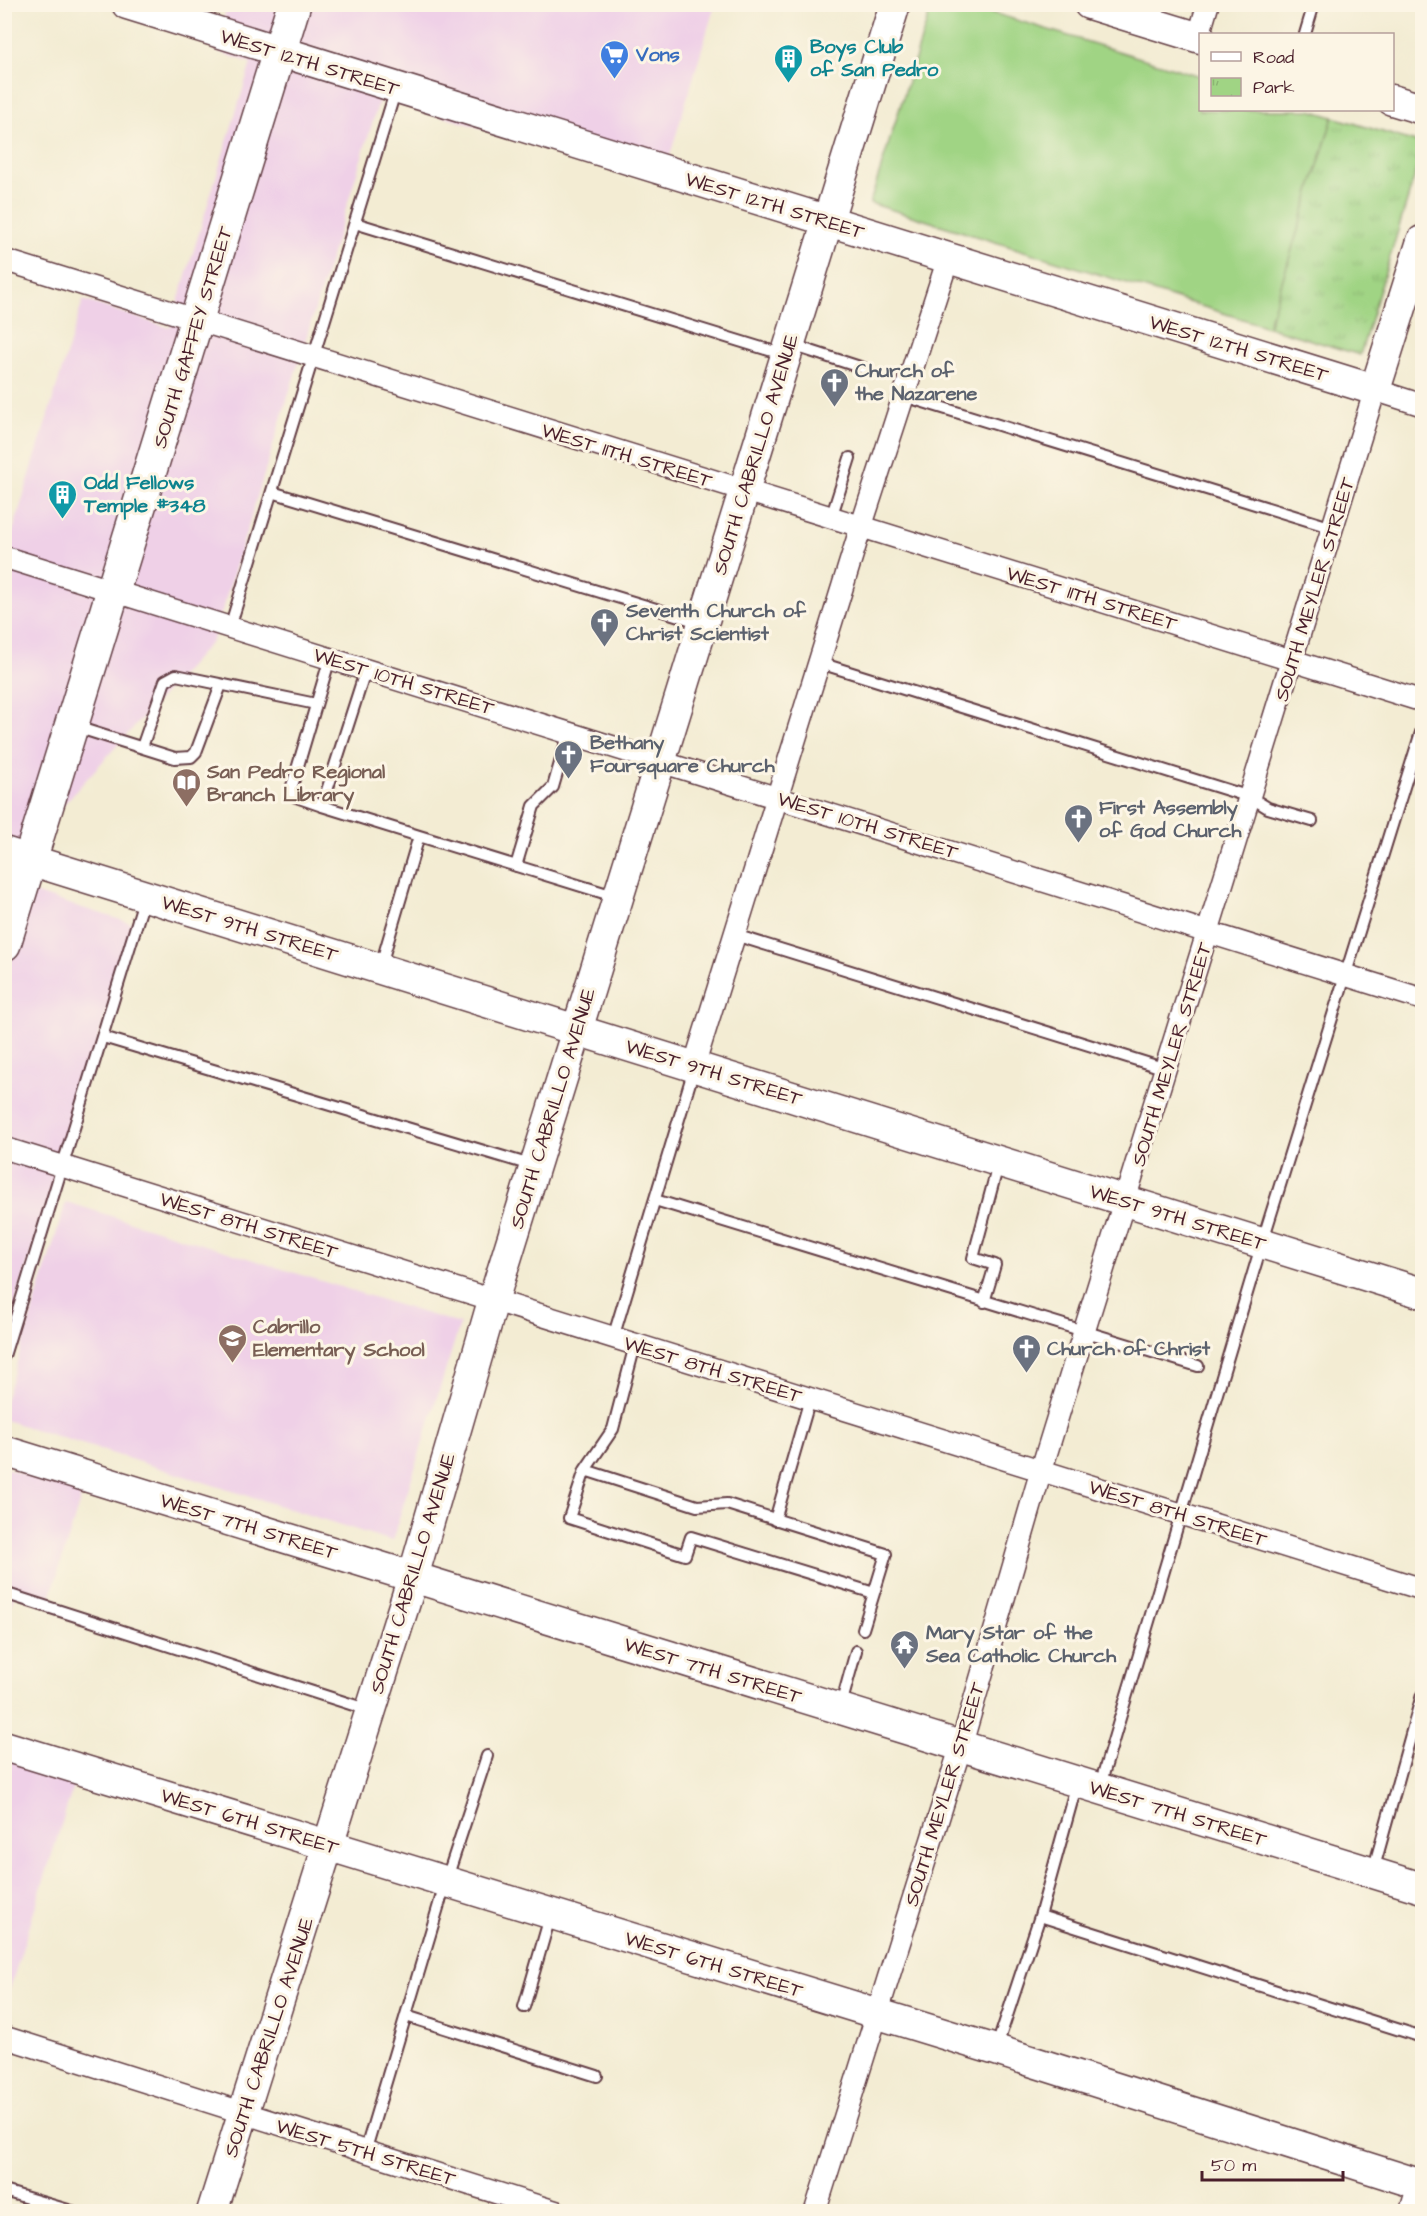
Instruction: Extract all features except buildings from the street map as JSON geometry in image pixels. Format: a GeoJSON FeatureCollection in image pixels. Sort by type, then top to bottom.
{"type":"FeatureCollection","features":[{"type":"Feature","properties":{"kind":"main road","name":"SOUTH GAFFEY STREET"},"geometry":{"type":"LineString","coordinates":[[4,944],[18,856],[73,726],[294,4]]}},
{"type":"Feature","properties":{"kind":"street","name":"WEST 12TH STREET"},"geometry":{"type":"LineString","coordinates":[[127,4],[1422,405]]}},
{"type":"Feature","properties":{"kind":"street","name":"SOUTH CABRILLO AVENUE"},"geometry":{"type":"LineString","coordinates":[[212,2211],[413,1577],[534,1166],[895,4]]}},
{"type":"Feature","properties":{"kind":"street"},"geometry":{"type":"LineString","coordinates":[[1089,4],[1199,38]]}},
{"type":"Feature","properties":{"kind":"street"},"geometry":{"type":"LineString","coordinates":[[1200,33],[1208,4]]}},
{"type":"Feature","properties":{"kind":"street"},"geometry":{"type":"LineString","coordinates":[[1394,101],[1422,109]]}},
{"type":"Feature","properties":{"kind":"street","name":"SOUTH MEYLER STREET"},"geometry":{"type":"LineString","coordinates":[[815,2211],[960,1746],[1041,1470],[1422,241]]}},
{"type":"Feature","properties":{"kind":"street"},"geometry":{"type":"LineString","coordinates":[[694,1066],[861,527],[948,259]]}},
{"type":"Feature","properties":{"kind":"street","name":"WEST 11TH STREET"},"geometry":{"type":"LineString","coordinates":[[4,260],[1422,701]]}},
{"type":"Feature","properties":{"kind":"street","name":"WEST 10TH STREET"},"geometry":{"type":"LineString","coordinates":[[4,557],[1422,999]]}},
{"type":"Feature","properties":{"kind":"street","name":"WEST 9TH STREET"},"geometry":{"type":"LineString","coordinates":[[18,856],[1422,1293]]}},
{"type":"Feature","properties":{"kind":"street","name":"WEST 8TH STREET"},"geometry":{"type":"LineString","coordinates":[[4,1148],[1422,1589]]}},
{"type":"Feature","properties":{"kind":"street","name":"WEST 7TH STREET"},"geometry":{"type":"LineString","coordinates":[[4,1451],[1422,1888]]}},
{"type":"Feature","properties":{"kind":"street","name":"WEST 6TH STREET"},"geometry":{"type":"LineString","coordinates":[[4,1746],[996,2050],[1422,2186]]}},
{"type":"Feature","properties":{"kind":"street","name":"WEST 5TH STREET"},"geometry":{"type":"LineString","coordinates":[[4,2037],[557,2211]]}},
{"type":"Feature","properties":{"kind":"street"},"geometry":{"type":"LineString","coordinates":[[1415,2211],[1422,2186]]}},
{"type":"Feature","properties":{"kind":"lane"},"geometry":{"type":"LineString","coordinates":[[1305,33],[1314,4]]}},
{"type":"Feature","properties":{"kind":"lane"},"geometry":{"type":"LineString","coordinates":[[230,627],[396,88]]}},
{"type":"Feature","properties":{"kind":"lane"},"geometry":{"type":"LineString","coordinates":[[355,223],[787,350],[863,368]]}},
{"type":"Feature","properties":{"kind":"lane"},"geometry":{"type":"LineString","coordinates":[[904,396],[1333,528]]}},
{"type":"Feature","properties":{"kind":"lane"},"geometry":{"type":"LineString","coordinates":[[831,518],[850,458]]}},
{"type":"Feature","properties":{"kind":"lane"},"geometry":{"type":"LineString","coordinates":[[272,492],[703,624]]}},
{"type":"Feature","properties":{"kind":"lane"},"geometry":{"type":"LineString","coordinates":[[330,658],[292,793],[296,797],[618,898]]}},
{"type":"Feature","properties":{"kind":"lane"},"geometry":{"type":"LineString","coordinates":[[820,663],[1250,797],[1268,808],[1312,821]]}},
{"type":"Feature","properties":{"kind":"lane"},"geometry":{"type":"LineString","coordinates":[[322,806],[366,669]]}},
{"type":"Feature","properties":{"kind":"lane"},"geometry":{"type":"LineString","coordinates":[[142,747],[168,679],[176,675],[316,704]]}},
{"type":"Feature","properties":{"kind":"lane"},"geometry":{"type":"LineString","coordinates":[[73,726],[175,758],[194,756],[220,685]]}},
{"type":"Feature","properties":{"kind":"lane"},"geometry":{"type":"LineString","coordinates":[[996,2050],[1179,1514],[1422,729]]}},
{"type":"Feature","properties":{"kind":"lane"},"geometry":{"type":"LineString","coordinates":[[516,866],[534,806],[554,787],[569,732]]}},
{"type":"Feature","properties":{"kind":"lane"},"geometry":{"type":"LineString","coordinates":[[380,969],[419,836]]}},
{"type":"Feature","properties":{"kind":"lane"},"geometry":{"type":"LineString","coordinates":[[4,1356],[146,896]]}},
{"type":"Feature","properties":{"kind":"lane"},"geometry":{"type":"LineString","coordinates":[[735,935],[1167,1069]]}},
{"type":"Feature","properties":{"kind":"lane"},"geometry":{"type":"LineString","coordinates":[[103,1037],[534,1166]]}},
{"type":"Feature","properties":{"kind":"lane"},"geometry":{"type":"LineString","coordinates":[[613,1338],[694,1066]]}},
{"type":"Feature","properties":{"kind":"lane"},"geometry":{"type":"LineString","coordinates":[[984,1302],[995,1265],[973,1258],[999,1161]]}},
{"type":"Feature","properties":{"kind":"lane"},"geometry":{"type":"LineString","coordinates":[[655,1200],[1198,1366]]}},
{"type":"Feature","properties":{"kind":"lane"},"geometry":{"type":"LineString","coordinates":[[635,1345],[613,1429],[585,1470],[569,1518],[685,1555],[691,1537],[874,1593]]}},
{"type":"Feature","properties":{"kind":"lane"},"geometry":{"type":"LineString","coordinates":[[775,1520],[810,1399]]}},
{"type":"Feature","properties":{"kind":"lane"},"geometry":{"type":"LineString","coordinates":[[585,1470],[697,1506],[727,1504],[886,1554],[863,1629]]}},
{"type":"Feature","properties":{"kind":"lane"},"geometry":{"type":"LineString","coordinates":[[4,1593],[369,1710]]}},
{"type":"Feature","properties":{"kind":"lane"},"geometry":{"type":"LineString","coordinates":[[840,1708],[856,1651]]}},
{"type":"Feature","properties":{"kind":"lane"},"geometry":{"type":"LineString","coordinates":[[1372,1873],[1422,1695]]}},
{"type":"Feature","properties":{"kind":"lane"},"geometry":{"type":"LineString","coordinates":[[365,2152],[446,1881],[487,1756]]}},
{"type":"Feature","properties":{"kind":"lane"},"geometry":{"type":"LineString","coordinates":[[524,2007],[551,1914]]}},
{"type":"Feature","properties":{"kind":"lane"},"geometry":{"type":"LineString","coordinates":[[1040,1916],[1422,2037]]}},
{"type":"Feature","properties":{"kind":"lane"},"geometry":{"type":"LineString","coordinates":[[406,2016],[597,2076]]}},
{"type":"Feature","properties":{"kind":"lane"},"geometry":{"type":"LineString","coordinates":[[4,2191],[75,2211]]}},
{"type":"Feature","properties":{"kind":"shaded area"},"geometry":{"type":"Polygon","coordinates":[[[228,5],[715,5],[662,182],[380,98],[213,640],[5,869],[5,557],[83,300],[170,328],[251,63],[213,50],[228,5]]]}},
{"type":"Feature","properties":{"kind":"shaded area"},"geometry":{"type":"Polygon","coordinates":[[[5,884],[134,924],[5,1337],[5,884]]]}},
{"type":"Feature","properties":{"kind":"shaded area","name":"Cabrillo Elementary School"},"geometry":{"type":"Polygon","coordinates":[[[66,1202],[460,1324],[392,1541],[5,1420],[5,1401],[66,1202]]]}},
{"type":"Feature","properties":{"kind":"shaded area"},"geometry":{"type":"Polygon","coordinates":[[[5,1468],[83,1491],[50,1598],[17,1587],[5,1623],[5,1468]]]}},
{"type":"Feature","properties":{"kind":"shaded area"},"geometry":{"type":"Polygon","coordinates":[[[5,1758],[75,1781],[5,2004],[5,1758]]]}},
{"type":"Feature","properties":{"kind":"green space"},"geometry":{"type":"Polygon","coordinates":[[[932,5],[967,5],[1199,76],[1199,111],[1313,111],[1415,142],[1271,314],[1268,327],[870,203],[932,5]]]}},
{"type":"Feature","properties":{"kind":"green space"},"geometry":{"type":"Polygon","coordinates":[[[1333,117],[1422,144],[1422,152],[1360,355],[1268,327],[1333,117]]]}},
{"type":"Feature","properties":{"kind":"place","name":"Vons"},"geometry":{"type":"Point","coordinates":[615,80]}},
{"type":"Feature","properties":{"kind":"place","name":"Boys Club of San Pedro"},"geometry":{"type":"Point","coordinates":[789,84]}},
{"type":"Feature","properties":{"kind":"place","name":"Church of the Nazarene"},"geometry":{"type":"Point","coordinates":[834,408]}},
{"type":"Feature","properties":{"kind":"place","name":"Odd Fellows Temple #348"},"geometry":{"type":"Point","coordinates":[63,520]}},
{"type":"Feature","properties":{"kind":"place","name":"Seventh Church of Christ Scientist"},"geometry":{"type":"Point","coordinates":[605,648]}},
{"type":"Feature","properties":{"kind":"place","name":"Bethany Foursquare Church"},"geometry":{"type":"Point","coordinates":[569,780]}},
{"type":"Feature","properties":{"kind":"place","name":"San Pedro Regional Branch Library"},"geometry":{"type":"Point","coordinates":[186,808]}},
{"type":"Feature","properties":{"kind":"place","name":"First Assembly of God Church"},"geometry":{"type":"Point","coordinates":[1078,844]}},
{"type":"Feature","properties":{"kind":"place","name":"Cabrillo Elementary School"},"geometry":{"type":"Point","coordinates":[232,1364]}},
{"type":"Feature","properties":{"kind":"place","name":"Church of Christ"},"geometry":{"type":"Point","coordinates":[1026,1374]}},
{"type":"Feature","properties":{"kind":"place","name":"Mary Star of the Sea Catholic Church"},"geometry":{"type":"Point","coordinates":[905,1670]}}]}
